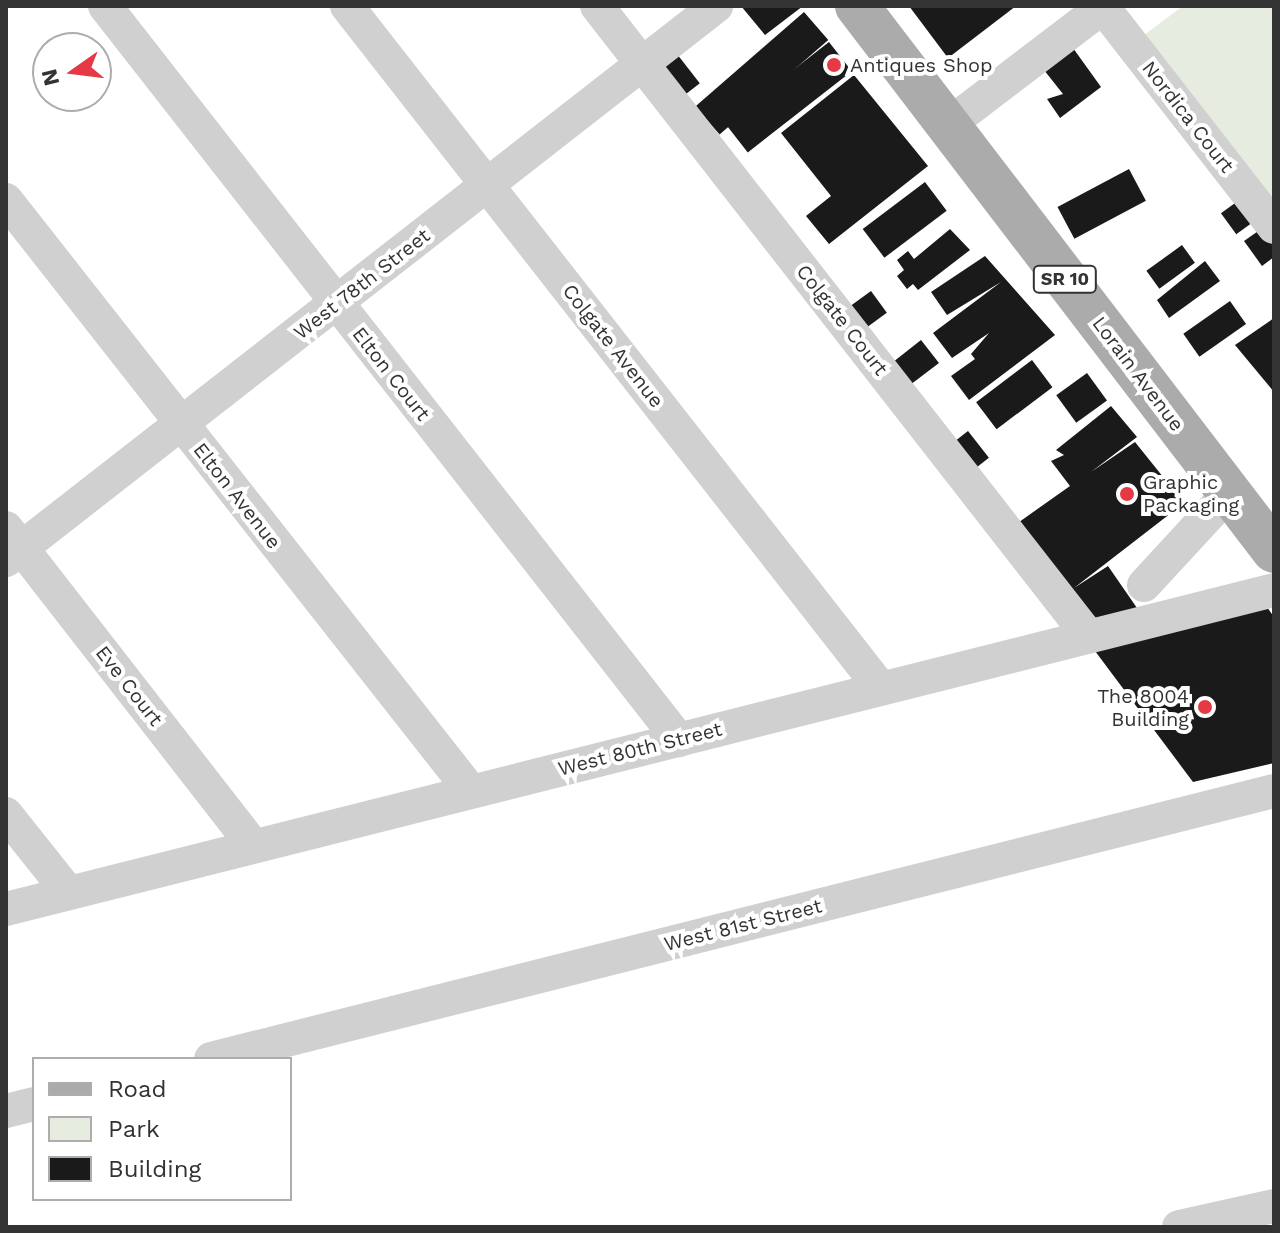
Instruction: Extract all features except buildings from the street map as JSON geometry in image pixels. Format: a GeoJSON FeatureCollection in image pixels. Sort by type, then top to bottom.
{"type":"FeatureCollection","features":[{"type":"Feature","properties":{"kind":"main road","name":"Lorain Avenue"},"geometry":{"type":"LineString","coordinates":[[857,6],[1274,551]]}},
{"type":"Feature","properties":{"kind":"street","name":"Elton Court"},"geometry":{"type":"LineString","coordinates":[[105,6],[679,740]]}},
{"type":"Feature","properties":{"kind":"street","name":"Colgate Avenue"},"geometry":{"type":"LineString","coordinates":[[347,6],[879,686]]}},
{"type":"Feature","properties":{"kind":"street","name":"Colgate Court"},"geometry":{"type":"LineString","coordinates":[[597,6],[1087,634]]}},
{"type":"Feature","properties":{"kind":"street","name":"West 78th Street"},"geometry":{"type":"LineString","coordinates":[[11,546],[337,305],[716,6]]}},
{"type":"Feature","properties":{"kind":"street"},"geometry":{"type":"LineString","coordinates":[[948,125],[1103,6]]}},
{"type":"Feature","properties":{"kind":"street","name":"Nordica Court"},"geometry":{"type":"LineString","coordinates":[[1103,6],[1274,227]]}},
{"type":"Feature","properties":{"kind":"street","name":"Elton Avenue"},"geometry":{"type":"LineString","coordinates":[[6,200],[470,790]]}},
{"type":"Feature","properties":{"kind":"street"},"geometry":{"type":"LineString","coordinates":[[1144,585],[1229,493]]}},
{"type":"Feature","properties":{"kind":"street","name":"Eve Court"},"geometry":{"type":"LineString","coordinates":[[11,546],[253,845]]}},
{"type":"Feature","properties":{"kind":"street","name":"West 80th Street"},"geometry":{"type":"LineString","coordinates":[[6,909],[470,790],[679,740],[879,686],[1274,590]]}},
{"type":"Feature","properties":{"kind":"street","name":"West 81st Street"},"geometry":{"type":"LineString","coordinates":[[219,1057],[1274,791]]}},
{"type":"Feature","properties":{"kind":"street"},"geometry":{"type":"LineString","coordinates":[[6,814],[68,892]]}},
{"type":"Feature","properties":{"kind":"street"},"geometry":{"type":"LineString","coordinates":[[6,1111],[32,1104]]}},
{"type":"Feature","properties":{"kind":"street"},"geometry":{"type":"LineString","coordinates":[[1179,1227],[1274,1206]]}},
{"type":"Feature","properties":{"kind":"green space"},"geometry":{"type":"Polygon","coordinates":[[[1183,6],[1274,6],[1274,227],[1132,44],[1183,6]]]}},
{"type":"Feature","properties":{"kind":"place","name":"Antiques Shop"},"geometry":{"type":"Point","coordinates":[834,65]}},
{"type":"Feature","properties":{"kind":"place","name":"Graphic Packaging"},"geometry":{"type":"Point","coordinates":[1127,494]}},
{"type":"Feature","properties":{"kind":"place","name":"The 8004 Building"},"geometry":{"type":"Point","coordinates":[1205,707]}}]}
